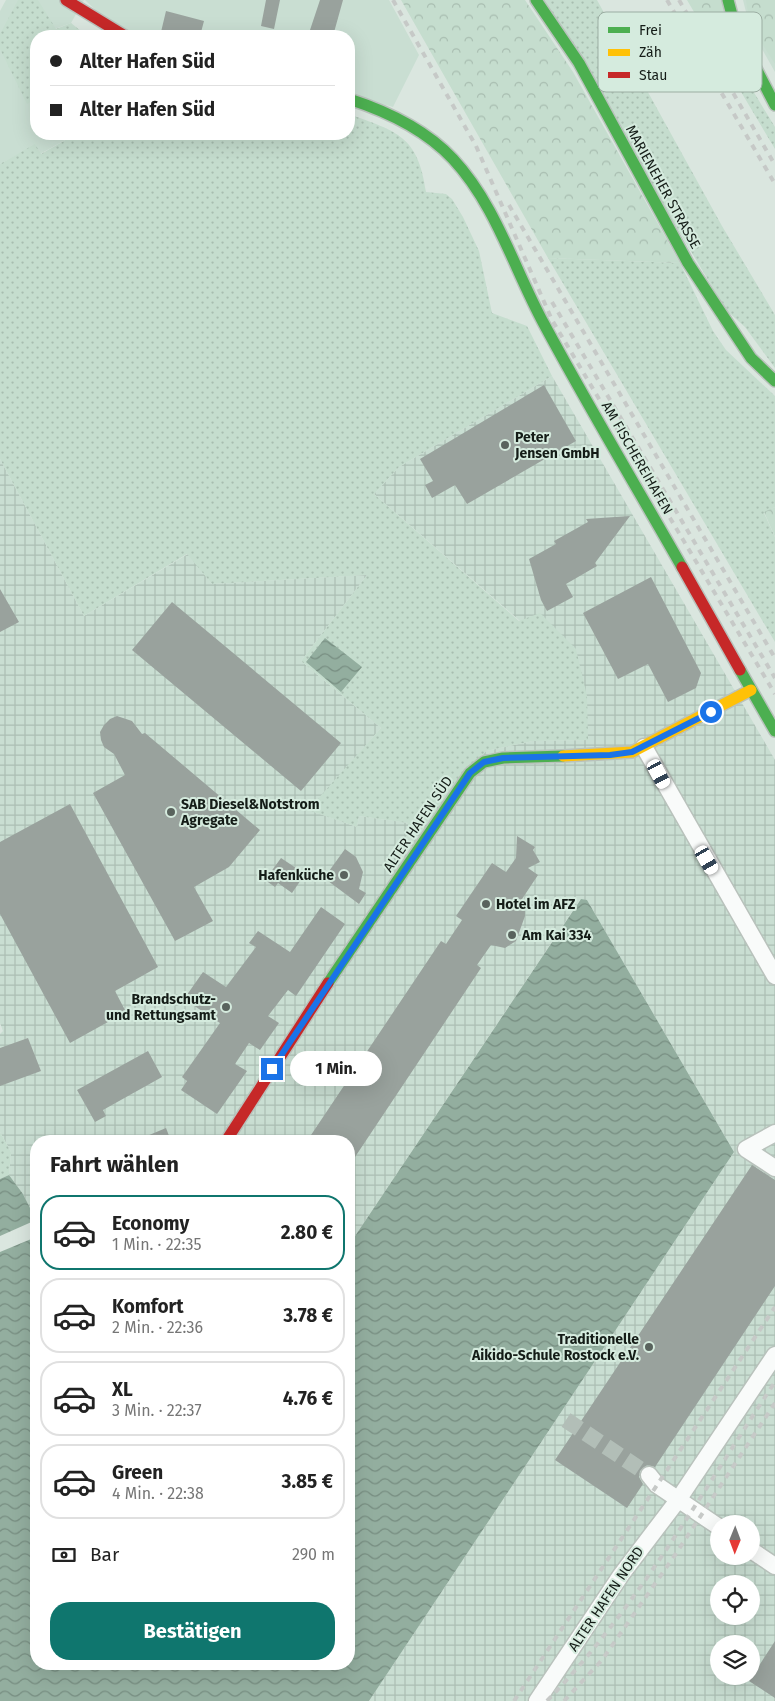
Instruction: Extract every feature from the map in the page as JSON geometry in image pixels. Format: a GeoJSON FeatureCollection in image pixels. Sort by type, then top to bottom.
{"type":"FeatureCollection","features":[{"type":"Feature","properties":{"kind":"street"},"geometry":{"type":"LineString","coordinates":[[66,0],[115,30]]}},
{"type":"Feature","properties":{"kind":"street","name":"MARIENEHER STRASSE"},"geometry":{"type":"LineString","coordinates":[[536,0],[579,63],[688,263],[746,350],[775,381]]}},
{"type":"Feature","properties":{"kind":"street"},"geometry":{"type":"LineString","coordinates":[[762,80],[775,105]]}},
{"type":"Feature","properties":{"kind":"street","name":"AM FISCHEREIHAFEN"},"geometry":{"type":"LineString","coordinates":[[355,101],[379,109],[419,132],[452,158],[481,194],[543,324],[775,732]]}},
{"type":"Feature","properties":{"kind":"street","name":"ALTER HAFEN SÜD"},"geometry":{"type":"LineString","coordinates":[[230,1135],[281,1054],[470,773],[484,762],[503,758],[610,755],[632,752],[750,690]]}},
{"type":"Feature","properties":{"kind":"street"},"geometry":{"type":"LineString","coordinates":[[644,747],[775,976]]}},
{"type":"Feature","properties":{"kind":"street"},"geometry":{"type":"LineString","coordinates":[[775,1133],[746,1149],[775,1168]]}},
{"type":"Feature","properties":{"kind":"street","name":"ALTER HAFEN NORD"},"geometry":{"type":"LineString","coordinates":[[537,1701],[621,1575],[678,1500],[775,1355]]}},
{"type":"Feature","properties":{"kind":"street"},"geometry":{"type":"LineString","coordinates":[[650,1475],[657,1485],[710,1522]]}},
{"type":"Feature","properties":{"kind":"street"},"geometry":{"type":"LineString","coordinates":[[760,1556],[775,1566]]}},
{"type":"Feature","properties":{"kind":"shaded area"},"geometry":{"type":"Polygon","coordinates":[[[6,0],[84,0],[71,23],[52,30],[30,30],[30,140],[65,140],[40,154],[35,145],[0,164],[0,11],[6,0]]]}},
{"type":"Feature","properties":{"kind":"shaded area"},"geometry":{"type":"Polygon","coordinates":[[[85,0],[389,0],[419,55],[393,107],[355,97],[355,30],[125,30],[109,23],[85,0]]]}},
{"type":"Feature","properties":{"kind":"shaded area"},"geometry":{"type":"Polygon","coordinates":[[[743,0],[775,0],[775,72],[762,49],[762,12],[746,12],[743,0]]]}},
{"type":"Feature","properties":{"kind":"shaded area"},"geometry":{"type":"Polygon","coordinates":[[[552,376],[775,760],[775,1701],[369,1701],[734,1152],[587,900],[580,900],[355,1236],[355,1135],[30,1135],[30,1208],[23,1194],[9,1175],[11,1152],[0,1132],[0,1034],[3,1031],[0,1023],[0,459],[84,616],[188,554],[212,584],[367,575],[301,661],[381,728],[309,810],[357,827],[359,816],[409,823],[408,833],[486,751],[533,741],[587,740],[520,621],[374,494],[399,467],[552,376]]]}},
{"type":"Feature","properties":{"kind":"green space"},"geometry":{"type":"Polygon","coordinates":[[[18,0],[38,0],[56,29],[71,23],[80,30],[30,30],[30,102],[27,104],[0,49],[0,34],[18,0]]]}},
{"type":"Feature","properties":{"kind":"green space"},"geometry":{"type":"Polygon","coordinates":[[[401,0],[525,0],[573,72],[680,263],[548,258],[401,0]]]}},
{"type":"Feature","properties":{"kind":"green space"},"geometry":{"type":"Polygon","coordinates":[[[541,0],[597,0],[604,12],[598,12],[598,92],[648,92],[722,226],[775,315],[775,368],[745,327],[726,310],[541,0]]]}},
{"type":"Feature","properties":{"kind":"green space"},"geometry":{"type":"Polygon","coordinates":[[[687,0],[722,0],[724,12],[694,12],[687,0]]]}},
{"type":"Feature","properties":{"kind":"green space"},"geometry":{"type":"Polygon","coordinates":[[[746,0],[775,0],[775,64],[762,43],[762,12],[748,12],[746,0]]]}},
{"type":"Feature","properties":{"kind":"green space"},"geometry":{"type":"Polygon","coordinates":[[[741,92],[754,92],[775,127],[775,149],[741,92]]]}},
{"type":"Feature","properties":{"kind":"green space"},"geometry":{"type":"Polygon","coordinates":[[[355,116],[393,132],[411,147],[422,173],[426,192],[446,194],[452,199],[463,217],[479,251],[492,313],[527,326],[552,376],[399,467],[374,494],[519,621],[540,613],[576,649],[587,696],[588,740],[533,741],[486,751],[422,829],[408,834],[408,823],[359,816],[357,827],[308,810],[381,728],[301,661],[367,575],[212,584],[187,554],[84,616],[0,459],[0,164],[35,144],[41,154],[66,140],[355,140],[355,116]]]}},
{"type":"Feature","properties":{"kind":"green space"},"geometry":{"type":"Polygon","coordinates":[[[548,258],[680,263],[713,331],[726,350],[775,396],[775,507],[764,513],[775,537],[775,642],[548,258]]]}},
{"type":"Feature","properties":{"kind":"green space"},"geometry":{"type":"Polygon","coordinates":[[[775,507],[775,537],[764,512],[775,507]]]}},
{"type":"Feature","properties":{"kind":"green space"},"geometry":{"type":"Polygon","coordinates":[[[0,1132],[11,1152],[9,1175],[0,1179],[0,1132]]]}},
{"type":"Feature","properties":{"kind":"water"},"geometry":{"type":"Polygon","coordinates":[[[325,638],[362,667],[341,692],[306,662],[325,638]]]}},
{"type":"Feature","properties":{"kind":"water"},"geometry":{"type":"Polygon","coordinates":[[[581,899],[587,900],[734,1152],[369,1701],[0,1701],[0,1179],[9,1175],[23,1194],[30,1208],[30,1670],[355,1670],[355,1236],[581,899]]]}},
{"type":"Feature","properties":{"kind":"pier"},"geometry":{"type":"Polygon","coordinates":[[[30,1223],[30,1240],[0,1252],[0,1236],[30,1223]]]}},
{"type":"Feature","properties":{"kind":"building"},"geometry":{"type":"Polygon","coordinates":[[[266,0],[280,0],[274,29],[261,26],[266,0]]]}},
{"type":"Feature","properties":{"kind":"building"},"geometry":{"type":"Polygon","coordinates":[[[320,0],[343,0],[335,30],[310,30],[320,0]]]}},
{"type":"Feature","properties":{"kind":"building"},"geometry":{"type":"Polygon","coordinates":[[[166,11],[204,21],[202,30],[161,30],[166,11]]]}},
{"type":"Feature","properties":{"kind":"building","name":"Peter Jensen GmbH"},"geometry":{"type":"Polygon","coordinates":[[[544,385],[576,441],[467,504],[455,485],[432,498],[425,485],[433,481],[420,459],[544,385]]]}},
{"type":"Feature","properties":{"kind":"building"},"geometry":{"type":"Polygon","coordinates":[[[630,516],[595,563],[597,566],[566,584],[573,597],[547,611],[541,600],[529,559],[556,544],[554,541],[588,522],[586,519],[630,516]]]}},
{"type":"Feature","properties":{"kind":"building"},"geometry":{"type":"Polygon","coordinates":[[[651,577],[701,673],[696,688],[668,702],[648,664],[618,679],[583,613],[651,577]]]}},
{"type":"Feature","properties":{"kind":"building"},"geometry":{"type":"Polygon","coordinates":[[[0,589],[19,622],[0,632],[0,589]]]}},
{"type":"Feature","properties":{"kind":"building"},"geometry":{"type":"Polygon","coordinates":[[[172,602],[341,743],[301,791],[132,650],[172,602]]]}},
{"type":"Feature","properties":{"kind":"building","name":"SAB Diesel&Notstrom Agregate"},"geometry":{"type":"Polygon","coordinates":[[[117,716],[132,721],[142,734],[145,733],[260,830],[229,867],[194,887],[213,921],[175,941],[93,793],[125,775],[114,754],[104,747],[101,740],[100,732],[104,725],[110,719],[117,716]]]}},
{"type":"Feature","properties":{"kind":"building"},"geometry":{"type":"Polygon","coordinates":[[[70,804],[158,967],[115,991],[126,1012],[70,1043],[0,914],[0,842],[70,804]]]}},
{"type":"Feature","properties":{"kind":"building"},"geometry":{"type":"Polygon","coordinates":[[[517,836],[535,847],[533,850],[540,862],[528,868],[538,875],[520,902],[525,909],[525,916],[516,941],[505,948],[491,945],[477,965],[481,968],[355,1157],[355,1135],[311,1135],[441,941],[446,944],[462,920],[456,916],[492,863],[506,872],[516,858],[517,836]]]}},
{"type":"Feature","properties":{"kind":"building","name":"Hafenküche"},"geometry":{"type":"Polygon","coordinates":[[[345,849],[356,857],[363,872],[359,889],[366,893],[359,904],[324,878],[345,849]]]}},
{"type":"Feature","properties":{"kind":"building"},"geometry":{"type":"Polygon","coordinates":[[[281,858],[305,874],[292,893],[278,883],[275,887],[265,880],[281,858]]]}},
{"type":"Feature","properties":{"kind":"building"},"geometry":{"type":"Polygon","coordinates":[[[321,907],[345,924],[296,996],[288,990],[268,1016],[279,1023],[260,1050],[249,1043],[235,1064],[247,1071],[217,1114],[181,1090],[187,1081],[182,1077],[220,1023],[184,999],[203,972],[226,987],[256,947],[249,943],[258,931],[290,952],[321,907]]]}},
{"type":"Feature","properties":{"kind":"building"},"geometry":{"type":"Polygon","coordinates":[[[28,1038],[41,1071],[0,1086],[0,1048],[28,1038]]]}},
{"type":"Feature","properties":{"kind":"building"},"geometry":{"type":"Polygon","coordinates":[[[148,1051],[162,1077],[103,1110],[106,1116],[95,1122],[77,1090],[148,1051]]]}},
{"type":"Feature","properties":{"kind":"building"},"geometry":{"type":"Polygon","coordinates":[[[166,1128],[169,1135],[149,1135],[166,1128]]]}},
{"type":"Feature","properties":{"kind":"building"},"geometry":{"type":"Polygon","coordinates":[[[752,1165],[775,1180],[775,1286],[655,1467],[647,1465],[640,1471],[639,1477],[643,1484],[627,1508],[555,1460],[752,1165]]]}},
{"type":"Feature","properties":{"kind":"building"},"geometry":{"type":"Polygon","coordinates":[[[775,1641],[775,1698],[755,1685],[760,1685],[760,1664],[775,1641]]]}},
{"type":"Feature","properties":{"kind":"tunnel"},"geometry":{"type":"LineString","coordinates":[[566,1420],[649,1475]]}},
{"type":"Feature","properties":{"kind":"railway"},"geometry":{"type":"LineString","coordinates":[[393,0],[476,146],[552,320],[775,694]]}},
{"type":"Feature","properties":{"kind":"railway"},"geometry":{"type":"LineString","coordinates":[[667,0],[674,12]]}},
{"type":"Feature","properties":{"kind":"railway"},"geometry":{"type":"LineString","coordinates":[[679,0],[686,12]]}},
{"type":"Feature","properties":{"kind":"railway"},"geometry":{"type":"LineString","coordinates":[[721,92],[775,184]]}},
{"type":"Feature","properties":{"kind":"railway"},"geometry":{"type":"LineString","coordinates":[[733,92],[775,165]]}},
{"type":"Feature","properties":{"kind":"railway"},"geometry":{"type":"LineString","coordinates":[[509,205],[775,658]]}},
{"type":"Feature","properties":{"kind":"railway"},"geometry":{"type":"LineString","coordinates":[[552,302],[775,678]]}},
{"type":"Feature","properties":{"kind":"railway"},"geometry":{"type":"LineString","coordinates":[[514,1701],[775,1307]]}},
{"type":"Feature","properties":{"kind":"railway"},"geometry":{"type":"LineString","coordinates":[[547,1701],[580,1665],[640,1587],[775,1382]]}},
{"type":"Feature","properties":{"kind":"railway"},"geometry":{"type":"LineString","coordinates":[[564,1701],[602,1660],[675,1555],[775,1403]]}},
{"type":"Feature","properties":{"kind":"traffic: fast"},"geometry":{"type":"LineString","coordinates":[[536,0],[579,63],[688,263],[751,358],[775,381]]}},
{"type":"Feature","properties":{"kind":"traffic: fast"},"geometry":{"type":"LineString","coordinates":[[728,0],[731,12]]}},
{"type":"Feature","properties":{"kind":"traffic: fast"},"geometry":{"type":"LineString","coordinates":[[762,80],[775,105]]}},
{"type":"Feature","properties":{"kind":"traffic: fast"},"geometry":{"type":"LineString","coordinates":[[355,101],[377,109],[418,130],[453,159],[468,177],[493,217],[533,303],[561,355],[682,567]]}},
{"type":"Feature","properties":{"kind":"traffic: fast"},"geometry":{"type":"LineString","coordinates":[[740,670],[775,731]]}},
{"type":"Feature","properties":{"kind":"traffic: fast"},"geometry":{"type":"LineString","coordinates":[[328,983],[470,773],[484,762],[503,758],[563,756]]}},
{"type":"Feature","properties":{"kind":"traffic: slow"},"geometry":{"type":"LineString","coordinates":[[563,756],[632,752],[751,690]]}},
{"type":"Feature","properties":{"kind":"traffic: jam"},"geometry":{"type":"LineString","coordinates":[[66,0],[115,30]]}},
{"type":"Feature","properties":{"kind":"traffic: jam"},"geometry":{"type":"LineString","coordinates":[[682,567],[740,670]]}},
{"type":"Feature","properties":{"kind":"traffic: jam"},"geometry":{"type":"LineString","coordinates":[[230,1135],[328,983]]}},
{"type":"Feature","properties":{"kind":"place","name":"Peter Jensen GmbH"},"geometry":{"type":"Point","coordinates":[505,445]}},
{"type":"Feature","properties":{"kind":"place","name":"SAB Diesel&Notstrom Agregate"},"geometry":{"type":"Point","coordinates":[171,812]}},
{"type":"Feature","properties":{"kind":"place","name":"Hafenküche"},"geometry":{"type":"Point","coordinates":[344,875]}},
{"type":"Feature","properties":{"kind":"place","name":"Hotel im AFZ"},"geometry":{"type":"Point","coordinates":[486,904]}},
{"type":"Feature","properties":{"kind":"place","name":"Am Kai 334"},"geometry":{"type":"Point","coordinates":[512,935]}},
{"type":"Feature","properties":{"kind":"place","name":"Brandschutz- und Rettungsamt"},"geometry":{"type":"Point","coordinates":[226,1007]}},
{"type":"Feature","properties":{"kind":"place","name":"Traditionelle Aikido-Schule Rostock e.V."},"geometry":{"type":"Point","coordinates":[649,1347]}},
{"type":"Feature","properties":{"kind":"route"},"geometry":{"type":"LineString","coordinates":[[272,1069],[470,773],[484,762],[503,758],[610,755],[632,752],[711,712]]}}]}
